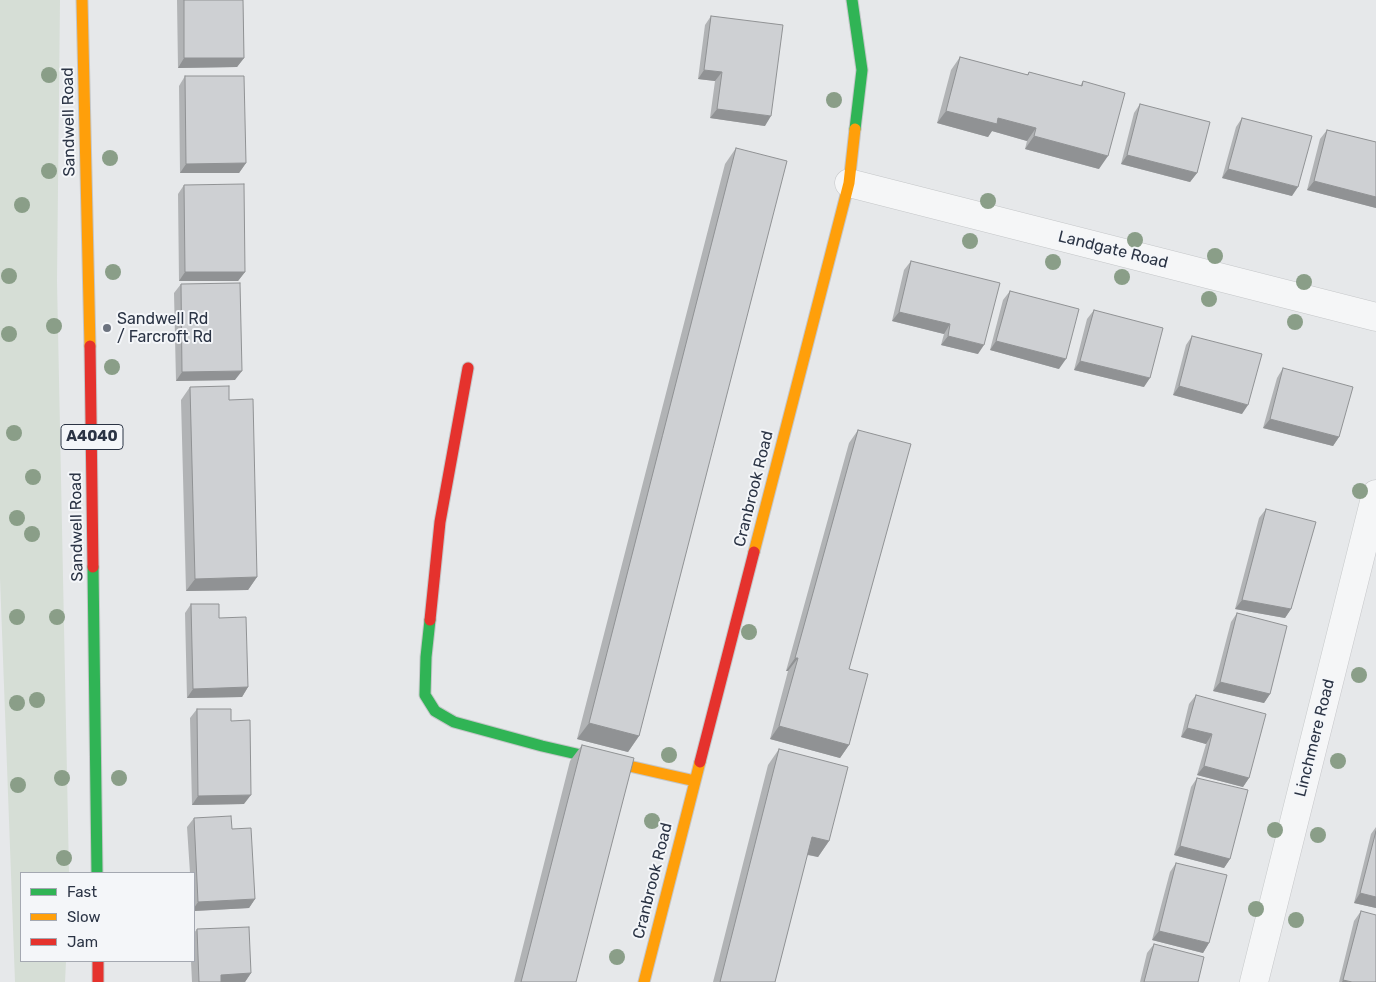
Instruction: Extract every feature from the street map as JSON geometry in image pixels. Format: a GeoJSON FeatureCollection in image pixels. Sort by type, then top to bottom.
{"type":"FeatureCollection","features":[{"type":"Feature","properties":{"kind":"street","name":"Sandwell Road"},"geometry":{"type":"LineString","coordinates":[[82,0],[92,428],[97,872]]}},
{"type":"Feature","properties":{"kind":"street","name":"Cranbrook Road"},"geometry":{"type":"LineString","coordinates":[[644,982],[849,183],[862,70],[852,0]]}},
{"type":"Feature","properties":{"kind":"street","name":"Landgate Road"},"geometry":{"type":"LineString","coordinates":[[849,183],[1376,316]]}},
{"type":"Feature","properties":{"kind":"street"},"geometry":{"type":"LineString","coordinates":[[468,368],[440,522],[426,656],[425,694],[435,710],[454,722],[542,746],[695,781]]}},
{"type":"Feature","properties":{"kind":"street","name":"Linchmere Road"},"geometry":{"type":"LineString","coordinates":[[1254,982],[1376,494]]}},
{"type":"Feature","properties":{"kind":"street"},"geometry":{"type":"LineString","coordinates":[[98,962],[98,982]]}},
{"type":"Feature","properties":{"kind":"shaded area"},"geometry":{"type":"Polygon","coordinates":[[[0,0],[60,0],[57,281],[69,872],[20,872],[20,962],[66,962],[65,982],[15,982],[0,578],[0,0]]]}},
{"type":"Feature","properties":{"kind":"building"},"geometry":{"type":"Polygon","coordinates":[[[184,0],[243,0],[244,58],[184,58],[184,0]]]}},
{"type":"Feature","properties":{"kind":"building"},"geometry":{"type":"Polygon","coordinates":[[[711,16],[783,25],[771,116],[717,109],[722,72],[704,70],[711,16]]]}},
{"type":"Feature","properties":{"kind":"building"},"geometry":{"type":"Polygon","coordinates":[[[960,57],[1028,75],[1029,72],[1082,86],[1083,81],[1125,93],[1108,156],[1034,136],[1036,128],[998,118],[997,124],[946,111],[960,57]]]}},
{"type":"Feature","properties":{"kind":"building"},"geometry":{"type":"Polygon","coordinates":[[[185,76],[244,76],[246,163],[186,164],[185,76]]]}},
{"type":"Feature","properties":{"kind":"building"},"geometry":{"type":"Polygon","coordinates":[[[1140,104],[1210,122],[1197,173],[1127,155],[1140,104]]]}},
{"type":"Feature","properties":{"kind":"building"},"geometry":{"type":"Polygon","coordinates":[[[1242,118],[1312,136],[1298,187],[1228,169],[1242,118]]]}},
{"type":"Feature","properties":{"kind":"building"},"geometry":{"type":"Polygon","coordinates":[[[1327,130],[1376,142],[1376,197],[1314,181],[1327,130]]]}},
{"type":"Feature","properties":{"kind":"building"},"geometry":{"type":"Polygon","coordinates":[[[736,148],[787,161],[639,736],[589,723],[736,148]]]}},
{"type":"Feature","properties":{"kind":"building"},"geometry":{"type":"Polygon","coordinates":[[[244,184],[245,272],[185,272],[184,185],[244,184]]]}},
{"type":"Feature","properties":{"kind":"building"},"geometry":{"type":"Polygon","coordinates":[[[911,261],[1000,283],[984,345],[948,336],[950,324],[899,312],[911,261]]]}},
{"type":"Feature","properties":{"kind":"building"},"geometry":{"type":"Polygon","coordinates":[[[240,283],[242,371],[182,372],[181,284],[240,283]]]}},
{"type":"Feature","properties":{"kind":"building"},"geometry":{"type":"Polygon","coordinates":[[[1010,291],[1079,309],[1066,359],[996,341],[1010,291]]]}},
{"type":"Feature","properties":{"kind":"building"},"geometry":{"type":"Polygon","coordinates":[[[1094,310],[1163,328],[1150,378],[1080,361],[1094,310]]]}},
{"type":"Feature","properties":{"kind":"building"},"geometry":{"type":"Polygon","coordinates":[[[1192,336],[1262,354],[1248,405],[1179,386],[1192,336]]]}},
{"type":"Feature","properties":{"kind":"building"},"geometry":{"type":"Polygon","coordinates":[[[1283,368],[1353,387],[1339,437],[1270,419],[1283,368]]]}},
{"type":"Feature","properties":{"kind":"building"},"geometry":{"type":"Polygon","coordinates":[[[229,386],[229,400],[253,399],[257,577],[195,579],[190,387],[229,386]]]}},
{"type":"Feature","properties":{"kind":"building"},"geometry":{"type":"Polygon","coordinates":[[[858,430],[911,444],[849,669],[868,674],[849,745],[779,726],[798,658],[795,658],[858,430]]]}},
{"type":"Feature","properties":{"kind":"building"},"geometry":{"type":"Polygon","coordinates":[[[1266,509],[1316,522],[1291,609],[1242,600],[1266,509]]]}},
{"type":"Feature","properties":{"kind":"building"},"geometry":{"type":"Polygon","coordinates":[[[191,604],[219,604],[219,618],[246,617],[248,687],[193,689],[191,604]]]}},
{"type":"Feature","properties":{"kind":"building"},"geometry":{"type":"Polygon","coordinates":[[[1237,613],[1287,626],[1270,694],[1220,682],[1237,613]]]}},
{"type":"Feature","properties":{"kind":"building"},"geometry":{"type":"Polygon","coordinates":[[[1196,695],[1266,714],[1249,778],[1204,766],[1212,734],[1187,728],[1196,695]]]}},
{"type":"Feature","properties":{"kind":"building"},"geometry":{"type":"Polygon","coordinates":[[[197,709],[231,709],[231,721],[250,720],[251,795],[198,796],[197,709]]]}},
{"type":"Feature","properties":{"kind":"building"},"geometry":{"type":"Polygon","coordinates":[[[582,745],[634,758],[576,982],[521,982],[582,745]]]}},
{"type":"Feature","properties":{"kind":"building"},"geometry":{"type":"Polygon","coordinates":[[[779,749],[848,767],[829,841],[812,837],[775,982],[720,982],[779,749]]]}},
{"type":"Feature","properties":{"kind":"building"},"geometry":{"type":"Polygon","coordinates":[[[1197,778],[1248,790],[1230,859],[1180,846],[1197,778]]]}},
{"type":"Feature","properties":{"kind":"building"},"geometry":{"type":"Polygon","coordinates":[[[231,816],[232,829],[251,828],[255,899],[198,902],[194,818],[231,816]]]}},
{"type":"Feature","properties":{"kind":"building"},"geometry":{"type":"Polygon","coordinates":[[[1376,831],[1376,897],[1360,893],[1376,831]]]}},
{"type":"Feature","properties":{"kind":"building"},"geometry":{"type":"Polygon","coordinates":[[[1176,863],[1227,875],[1209,943],[1159,931],[1176,863]]]}},
{"type":"Feature","properties":{"kind":"building"},"geometry":{"type":"Polygon","coordinates":[[[1361,911],[1376,915],[1376,982],[1343,980],[1361,911]]]}},
{"type":"Feature","properties":{"kind":"building"},"geometry":{"type":"Polygon","coordinates":[[[249,927],[251,973],[221,975],[221,982],[199,982],[197,929],[249,927]]]}},
{"type":"Feature","properties":{"kind":"building"},"geometry":{"type":"Polygon","coordinates":[[[1154,944],[1204,957],[1198,982],[1144,982],[1154,944]]]}},
{"type":"Feature","properties":{"kind":"traffic: fast"},"geometry":{"type":"LineString","coordinates":[[852,0],[862,70],[855,129]]}},
{"type":"Feature","properties":{"kind":"traffic: fast"},"geometry":{"type":"LineString","coordinates":[[93,567],[97,872]]}},
{"type":"Feature","properties":{"kind":"traffic: fast"},"geometry":{"type":"LineString","coordinates":[[430,620],[426,657],[425,695],[435,711],[454,722],[594,758]]}},
{"type":"Feature","properties":{"kind":"traffic: slow"},"geometry":{"type":"LineString","coordinates":[[82,0],[90,346]]}},
{"type":"Feature","properties":{"kind":"traffic: slow"},"geometry":{"type":"LineString","coordinates":[[754,552],[849,183],[855,129]]}},
{"type":"Feature","properties":{"kind":"traffic: slow"},"geometry":{"type":"LineString","coordinates":[[594,758],[695,781]]}},
{"type":"Feature","properties":{"kind":"traffic: slow"},"geometry":{"type":"LineString","coordinates":[[644,982],[700,762]]}},
{"type":"Feature","properties":{"kind":"traffic: jam"},"geometry":{"type":"LineString","coordinates":[[90,346],[93,567]]}},
{"type":"Feature","properties":{"kind":"traffic: jam"},"geometry":{"type":"LineString","coordinates":[[430,620],[440,522],[468,368]]}},
{"type":"Feature","properties":{"kind":"traffic: jam"},"geometry":{"type":"LineString","coordinates":[[700,762],[754,552]]}},
{"type":"Feature","properties":{"kind":"traffic: jam"},"geometry":{"type":"LineString","coordinates":[[98,962],[98,982]]}},
{"type":"Feature","properties":{"kind":"place","name":"Sandwell Rd / Farcroft Rd"},"geometry":{"type":"Point","coordinates":[107,328]}}]}
